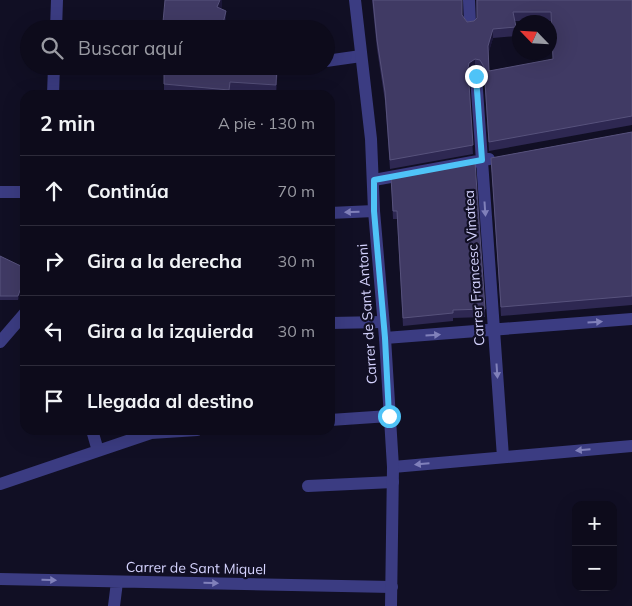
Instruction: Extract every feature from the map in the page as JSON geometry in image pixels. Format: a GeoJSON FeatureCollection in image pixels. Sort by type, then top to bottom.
{"type":"FeatureCollection","features":[{"type":"Feature","properties":{"kind":"street"},"geometry":{"type":"LineString","coordinates":[[56,20],[57,0]]}},
{"type":"Feature","properties":{"kind":"street","name":"Carrer de Sant Antoni"},"geometry":{"type":"LineString","coordinates":[[355,0],[360,56],[372,139],[374,211],[385,338],[393,467],[391,606]]}},
{"type":"Feature","properties":{"kind":"street"},"geometry":{"type":"LineString","coordinates":[[469,0],[470,23]]}},
{"type":"Feature","properties":{"kind":"street"},"geometry":{"type":"LineString","coordinates":[[335,60],[360,56]]}},
{"type":"Feature","properties":{"kind":"street"},"geometry":{"type":"LineString","coordinates":[[53,90],[54,75]]}},
{"type":"Feature","properties":{"kind":"street","name":"Carrer Francesc Vinatea"},"geometry":{"type":"LineString","coordinates":[[476,76],[503,457]]}},
{"type":"Feature","properties":{"kind":"street"},"geometry":{"type":"LineString","coordinates":[[374,180],[501,157]]}},
{"type":"Feature","properties":{"kind":"street"},"geometry":{"type":"LineString","coordinates":[[0,192],[20,192]]}},
{"type":"Feature","properties":{"kind":"street"},"geometry":{"type":"LineString","coordinates":[[335,213],[374,211]]}},
{"type":"Feature","properties":{"kind":"street"},"geometry":{"type":"LineString","coordinates":[[0,342],[20,319]]}},
{"type":"Feature","properties":{"kind":"street"},"geometry":{"type":"LineString","coordinates":[[385,338],[632,319]]}},
{"type":"Feature","properties":{"kind":"street"},"geometry":{"type":"LineString","coordinates":[[335,323],[383,322]]}},
{"type":"Feature","properties":{"kind":"street"},"geometry":{"type":"LineString","coordinates":[[335,420],[389,416]]}},
{"type":"Feature","properties":{"kind":"street"},"geometry":{"type":"LineString","coordinates":[[93,435],[98,451]]}},
{"type":"Feature","properties":{"kind":"street"},"geometry":{"type":"LineString","coordinates":[[0,484],[143,435]]}},
{"type":"Feature","properties":{"kind":"street"},"geometry":{"type":"LineString","coordinates":[[393,467],[632,446]]}},
{"type":"Feature","properties":{"kind":"street"},"geometry":{"type":"LineString","coordinates":[[308,486],[393,482]]}},
{"type":"Feature","properties":{"kind":"street","name":"Carrer de Sant Miquel"},"geometry":{"type":"LineString","coordinates":[[0,579],[392,587]]}},
{"type":"Feature","properties":{"kind":"street"},"geometry":{"type":"LineString","coordinates":[[114,606],[118,582]]}},
{"type":"Feature","properties":{"kind":"building"},"geometry":{"type":"Polygon","coordinates":[[[165,0],[220,0],[217,7],[226,11],[224,20],[163,20],[165,0]]]}},
{"type":"Feature","properties":{"kind":"building"},"geometry":{"type":"Polygon","coordinates":[[[373,0],[462,0],[462,15],[467,22],[474,21],[477,18],[477,0],[632,0],[632,116],[489,142],[484,67],[480,60],[475,59],[469,63],[468,68],[473,145],[390,160],[385,92],[373,0]]]}},
{"type":"Feature","properties":{"kind":"building"},"geometry":{"type":"Polygon","coordinates":[[[164,75],[277,75],[276,85],[230,82],[229,90],[164,84],[164,75]]]}},
{"type":"Feature","properties":{"kind":"building"},"geometry":{"type":"Polygon","coordinates":[[[632,132],[632,296],[501,307],[491,158],[632,132]]]}},
{"type":"Feature","properties":{"kind":"building"},"geometry":{"type":"Polygon","coordinates":[[[475,162],[485,309],[453,310],[453,313],[403,318],[397,211],[393,211],[391,177],[475,162]]]}},
{"type":"Feature","properties":{"kind":"building"},"geometry":{"type":"Polygon","coordinates":[[[0,256],[20,266],[20,291],[18,296],[0,296],[0,256]]]}},
{"type":"Feature","properties":{"kind":"route"},"geometry":{"type":"LineString","coordinates":[[389,416],[385,338],[374,211],[374,180],[482,160],[476,76]]}}]}
